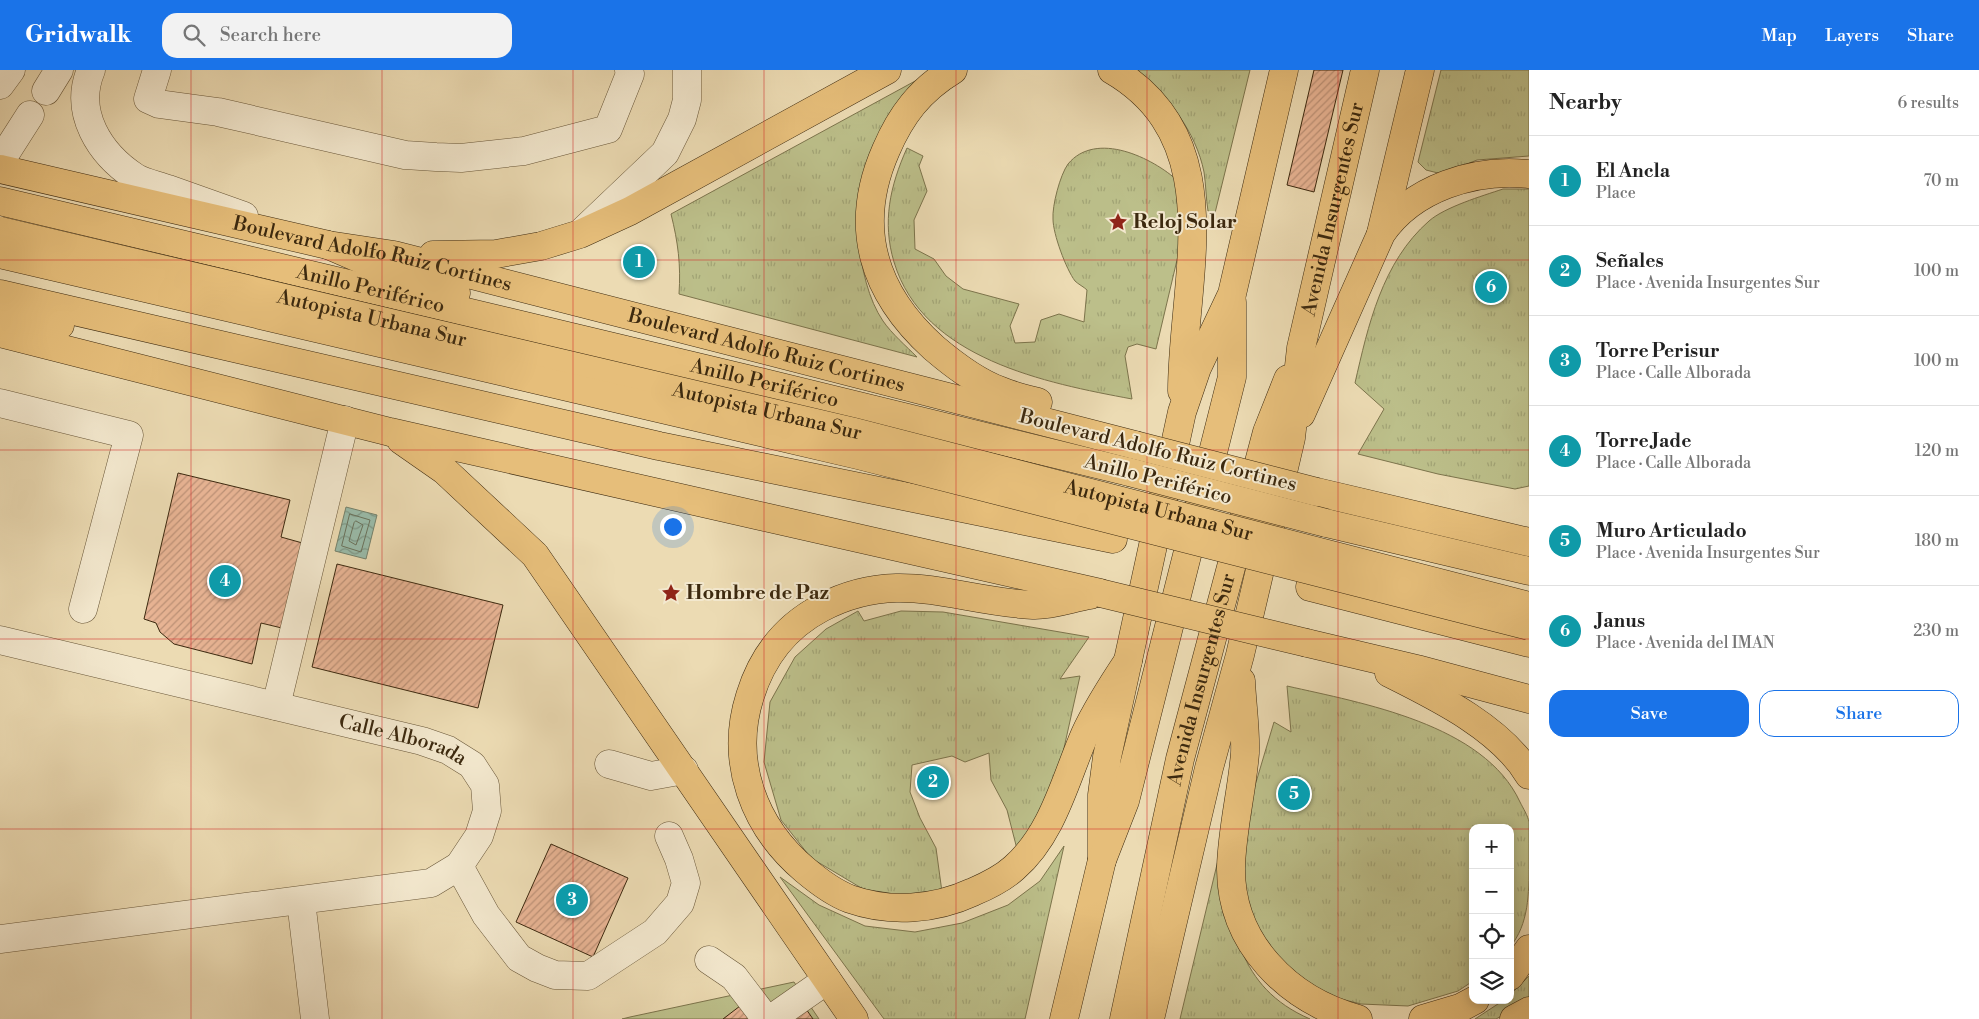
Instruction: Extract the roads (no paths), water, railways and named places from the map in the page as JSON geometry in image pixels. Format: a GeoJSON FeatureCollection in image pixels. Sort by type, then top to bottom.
{"type":"FeatureCollection","features":[{"type":"Feature","properties":{"kind":"main road"},"geometry":{"type":"LineString","coordinates":[[394,255],[496,254],[541,246],[580,234],[630,211],[887,70]]}},
{"type":"Feature","properties":{"kind":"main road"},"geometry":{"type":"LineString","coordinates":[[953,70],[937,80],[910,106],[893,134],[880,164],[872,197],[870,220],[874,257],[883,285],[893,303],[924,339],[963,370],[1001,391],[1092,418],[1133,445]]}},
{"type":"Feature","properties":{"kind":"main road"},"geometry":{"type":"LineString","coordinates":[[1112,70],[1144,95],[1163,117],[1182,149],[1188,169],[1194,231],[1182,358],[1182,412]]}},
{"type":"Feature","properties":{"kind":"main road"},"geometry":{"type":"LineString","coordinates":[[1102,860],[1102,795],[1107,757],[1182,412],[1197,368],[1232,294],[1284,70]]}},
{"type":"Feature","properties":{"kind":"main road","name":"Avenida Insurgentes Sur"},"geometry":{"type":"LineString","coordinates":[[1150,1019],[1209,768],[1240,655],[1291,438],[1301,348],[1365,70]]}},
{"type":"Feature","properties":{"kind":"main road"},"geometry":{"type":"LineString","coordinates":[[1381,234],[1420,70]]}},
{"type":"Feature","properties":{"kind":"main road","name":"Boulevard Adolfo Ruiz Cortines"},"geometry":{"type":"LineString","coordinates":[[0,169],[328,245],[394,255],[1317,492],[1529,542]]}},
{"type":"Feature","properties":{"kind":"main road"},"geometry":{"type":"LineString","coordinates":[[1291,438],[1381,234],[1389,221],[1425,195],[1468,177],[1492,173],[1529,174]]}},
{"type":"Feature","properties":{"kind":"main road","name":"Anillo Periférico"},"geometry":{"type":"LineString","coordinates":[[0,201],[752,380],[1129,472],[1326,523],[1529,571]]}},
{"type":"Feature","properties":{"kind":"main road","name":"Autopista Urbana Sur"},"geometry":{"type":"LineString","coordinates":[[0,231],[854,432],[1529,606]]}},
{"type":"Feature","properties":{"kind":"main road"},"geometry":{"type":"LineString","coordinates":[[328,245],[379,267],[464,296],[752,380]]}},
{"type":"Feature","properties":{"kind":"main road","name":"Autopista Urbana Sur"},"geometry":{"type":"LineString","coordinates":[[0,254],[858,455],[1529,626]]}},
{"type":"Feature","properties":{"kind":"main road"},"geometry":{"type":"LineString","coordinates":[[0,294],[658,446],[1113,539],[1529,643]]}},
{"type":"Feature","properties":{"kind":"main road"},"geometry":{"type":"LineString","coordinates":[[1064,1019],[1102,860],[1125,801],[1232,377],[1232,294]]}},
{"type":"Feature","properties":{"kind":"main road"},"geometry":{"type":"LineString","coordinates":[[0,320],[29,319],[180,347],[214,344]]}},
{"type":"Feature","properties":{"kind":"main road"},"geometry":{"type":"LineString","coordinates":[[0,334],[390,432],[1100,593],[1351,655],[1417,669],[1529,698]]}},
{"type":"Feature","properties":{"kind":"main road","name":"Avenida Insurgentes Sur"},"geometry":{"type":"LineString","coordinates":[[1124,1019],[1180,759],[1267,432],[1301,348]]}},
{"type":"Feature","properties":{"kind":"main road"},"geometry":{"type":"LineString","coordinates":[[390,432],[444,470],[535,554],[854,1019]]}},
{"type":"Feature","properties":{"kind":"main road"},"geometry":{"type":"LineString","coordinates":[[1100,593],[1035,605],[928,588],[882,589],[863,591],[841,599],[801,621],[783,635],[763,664],[753,686],[743,722],[744,766],[761,817],[778,845],[794,861],[812,876],[848,898],[872,905],[917,908],[938,905],[959,898],[1014,868],[1031,848],[1057,806],[1095,714],[1128,661]]}},
{"type":"Feature","properties":{"kind":"main road"},"geometry":{"type":"LineString","coordinates":[[1240,655],[1245,752],[1231,870],[1237,910],[1251,943],[1282,980],[1322,1006],[1358,1019]]}},
{"type":"Feature","properties":{"kind":"main road"},"geometry":{"type":"LineString","coordinates":[[1351,655],[1430,694],[1490,732],[1514,754],[1529,775]]}},
{"type":"Feature","properties":{"kind":"main road"},"geometry":{"type":"LineString","coordinates":[[1514,970],[1529,949]]}},
{"type":"Feature","properties":{"kind":"main road"},"geometry":{"type":"LineString","coordinates":[[1423,1019],[1446,1013],[1469,1003]]}},
{"type":"Feature","properties":{"kind":"main road"},"geometry":{"type":"LineString","coordinates":[[1514,1019],[1529,1011]]}},
{"type":"Feature","properties":{"kind":"street"},"geometry":{"type":"LineString","coordinates":[[0,85],[11,70]]}},
{"type":"Feature","properties":{"kind":"street"},"geometry":{"type":"LineString","coordinates":[[91,70],[86,91],[87,118],[95,138],[104,150],[136,178],[328,245]]}},
{"type":"Feature","properties":{"kind":"street"},"geometry":{"type":"LineString","coordinates":[[157,70],[148,98],[159,104],[218,112],[405,155],[461,158],[524,151],[608,129],[630,74],[629,70]]}},
{"type":"Feature","properties":{"kind":"street"},"geometry":{"type":"LineString","coordinates":[[580,234],[665,153],[684,110],[689,81],[687,70]]}},
{"type":"Feature","properties":{"kind":"street"},"geometry":{"type":"LineString","coordinates":[[0,162],[30,115]]}},
{"type":"Feature","properties":{"kind":"street"},"geometry":{"type":"LineString","coordinates":[[0,403],[129,435],[83,609]]}},
{"type":"Feature","properties":{"kind":"street"},"geometry":{"type":"LineString","coordinates":[[276,706],[345,420]]}},
{"type":"Feature","properties":{"kind":"street","name":"Calle Alborada"},"geometry":{"type":"LineString","coordinates":[[0,640],[422,741],[448,750],[472,765],[485,785],[487,811],[479,836],[459,866],[431,882],[301,901],[0,939]]}},
{"type":"Feature","properties":{"kind":"street"},"geometry":{"type":"LineString","coordinates":[[609,764],[651,776],[684,770]]}},
{"type":"Feature","properties":{"kind":"street"},"geometry":{"type":"LineString","coordinates":[[459,866],[486,915],[519,958],[555,975],[588,976],[655,932],[680,903],[686,883],[679,859],[669,836]]}},
{"type":"Feature","properties":{"kind":"street"},"geometry":{"type":"LineString","coordinates":[[301,901],[315,1019]]}},
{"type":"Feature","properties":{"kind":"street"},"geometry":{"type":"LineString","coordinates":[[709,960],[734,977],[766,1019]]}},
{"type":"Feature","properties":{"kind":"street"},"geometry":{"type":"LineString","coordinates":[[771,1019],[827,980]]}},
{"type":"Feature","properties":{"kind":"water"},"geometry":{"type":"Polygon","coordinates":[[[346,507],[377,515],[366,559],[335,551],[346,507]]]}},
{"type":"Feature","properties":{"kind":"place","name":"Reloj Solar"},"geometry":{"type":"Point","coordinates":[1118,222]}},
{"type":"Feature","properties":{"kind":"place","name":"El Ancla"},"geometry":{"type":"Point","coordinates":[639,262]}},
{"type":"Feature","properties":{"kind":"place","name":"Janus"},"geometry":{"type":"Point","coordinates":[1491,287]}},
{"type":"Feature","properties":{"kind":"place","name":"Torre Jade"},"geometry":{"type":"Point","coordinates":[225,581]}},
{"type":"Feature","properties":{"kind":"place","name":"Hombre de Paz"},"geometry":{"type":"Point","coordinates":[671,593]}},
{"type":"Feature","properties":{"kind":"place","name":"Señales"},"geometry":{"type":"Point","coordinates":[933,782]}},
{"type":"Feature","properties":{"kind":"place","name":"Muro Articulado"},"geometry":{"type":"Point","coordinates":[1294,794]}},
{"type":"Feature","properties":{"kind":"place","name":"Torre Perisur"},"geometry":{"type":"Point","coordinates":[572,900]}}]}
